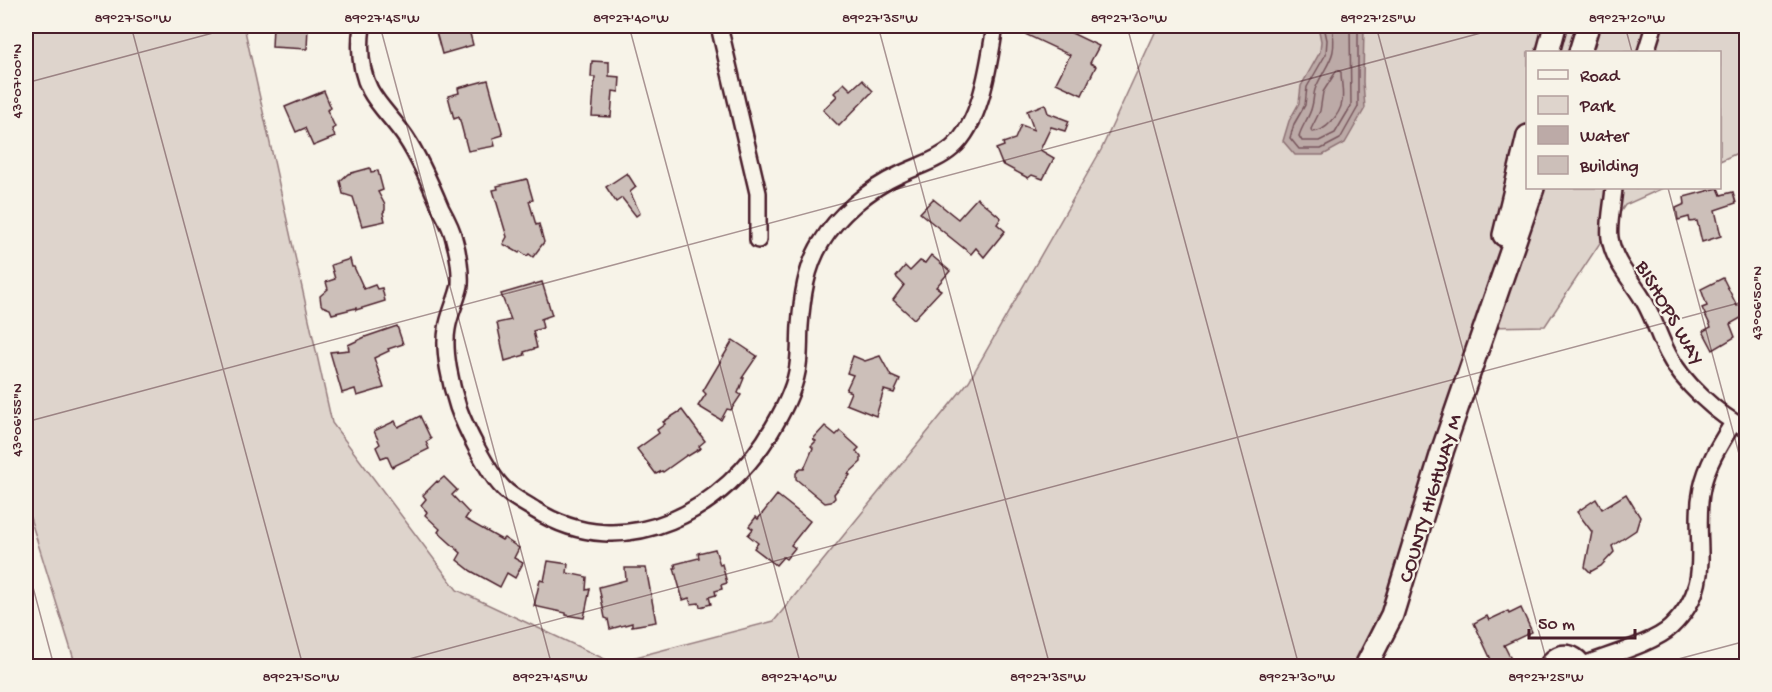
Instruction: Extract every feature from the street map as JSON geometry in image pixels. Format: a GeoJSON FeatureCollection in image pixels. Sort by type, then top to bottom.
{"type":"FeatureCollection","features":[{"type":"Feature","properties":{"kind":"main road"},"geometry":{"type":"LineString","coordinates":[[1548,51],[1555,26]]}},
{"type":"Feature","properties":{"kind":"main road"},"geometry":{"type":"LineString","coordinates":[[1580,51],[1588,26]]}},
{"type":"Feature","properties":{"kind":"main road","name":"COUNTY HIGHWAY M"},"geometry":{"type":"LineString","coordinates":[[1484,327],[1526,140]]}},
{"type":"Feature","properties":{"kind":"main road","name":"COUNTY HIGHWAY M"},"geometry":{"type":"LineString","coordinates":[[1366,666],[1392,615],[1443,449],[1533,189]]}},
{"type":"Feature","properties":{"kind":"street"},"geometry":{"type":"LineString","coordinates":[[362,26],[360,55],[370,90],[406,139],[454,238],[459,285],[446,331],[447,352],[451,384],[478,450],[503,488],[549,518],[570,526],[605,533],[624,533],[645,529],[687,514],[715,496],[740,473],[771,432],[794,382],[798,369],[800,327],[806,286],[812,260],[820,245],[831,229],[860,200],[888,180],[932,161],[953,147],[965,132],[980,102],[986,81],[995,26]]}},
{"type":"Feature","properties":{"kind":"street"},"geometry":{"type":"LineString","coordinates":[[719,26],[758,193],[758,240]]}},
{"type":"Feature","properties":{"kind":"street"},"geometry":{"type":"LineString","coordinates":[[1646,51],[1654,26]]}},
{"type":"Feature","properties":{"kind":"street","name":"BISHOPS WAY"},"geometry":{"type":"LineString","coordinates":[[1614,189],[1610,238],[1620,267],[1645,303],[1668,355],[1685,380],[1740,426]]}},
{"type":"Feature","properties":{"kind":"street"},"geometry":{"type":"LineString","coordinates":[[1547,666],[1550,660],[1562,653],[1575,655],[1584,666],[1651,640],[1671,628],[1697,589],[1700,570],[1702,489],[1711,459],[1740,426]]}},
{"type":"Feature","properties":{"kind":"green space"},"geometry":{"type":"Polygon","coordinates":[[[26,26],[244,26],[332,423],[457,590],[613,663],[774,621],[969,381],[1101,150],[1158,26],[1746,26],[1746,149],[1721,161],[1721,51],[1526,51],[1526,189],[1661,189],[1625,205],[1545,326],[1484,327],[1366,666],[76,666],[26,505],[26,26]]]}},
{"type":"Feature","properties":{"kind":"water"},"geometry":{"type":"Polygon","coordinates":[[[1318,26],[1364,26],[1365,108],[1345,143],[1323,155],[1295,155],[1283,141],[1289,121],[1299,103],[1301,86],[1320,52],[1321,41],[1318,26]]]}},
{"type":"Feature","properties":{"kind":"building"},"geometry":{"type":"Polygon","coordinates":[[[273,26],[308,26],[307,49],[272,47],[273,26]]]}},
{"type":"Feature","properties":{"kind":"building"},"geometry":{"type":"Polygon","coordinates":[[[438,26],[468,26],[473,45],[442,54],[436,32],[440,31],[438,26]]]}},
{"type":"Feature","properties":{"kind":"building"},"geometry":{"type":"Polygon","coordinates":[[[1008,26],[1057,26],[1099,46],[1090,63],[1096,66],[1082,95],[1056,83],[1070,55],[1008,26]]]}},
{"type":"Feature","properties":{"kind":"building"},"geometry":{"type":"Polygon","coordinates":[[[592,61],[609,62],[609,76],[620,77],[619,92],[613,91],[611,117],[592,116],[595,77],[591,77],[592,61]]]}},
{"type":"Feature","properties":{"kind":"building"},"geometry":{"type":"Polygon","coordinates":[[[488,80],[503,135],[493,138],[495,146],[468,151],[459,117],[454,119],[448,96],[459,93],[458,88],[488,80]]]}},
{"type":"Feature","properties":{"kind":"building"},"geometry":{"type":"Polygon","coordinates":[[[862,80],[873,91],[839,126],[823,110],[837,96],[834,93],[844,83],[851,90],[862,80]]]}},
{"type":"Feature","properties":{"kind":"building"},"geometry":{"type":"Polygon","coordinates":[[[324,91],[331,108],[327,110],[335,127],[332,129],[335,137],[313,146],[305,128],[296,132],[285,107],[324,91]]]}},
{"type":"Feature","properties":{"kind":"building"},"geometry":{"type":"Polygon","coordinates":[[[1045,104],[1048,113],[1069,121],[1065,131],[1051,127],[1040,150],[1054,158],[1043,179],[1032,175],[1028,178],[1002,164],[996,149],[1004,146],[1003,143],[1015,139],[1021,125],[1034,130],[1027,111],[1045,104]]]}},
{"type":"Feature","properties":{"kind":"building"},"geometry":{"type":"Polygon","coordinates":[[[370,168],[371,172],[378,171],[383,190],[378,192],[385,205],[383,213],[385,221],[362,226],[353,197],[343,194],[340,181],[348,174],[370,168]]]}},
{"type":"Feature","properties":{"kind":"building"},"geometry":{"type":"Polygon","coordinates":[[[627,173],[636,187],[630,192],[640,213],[636,216],[622,198],[616,202],[606,187],[627,173]]]}},
{"type":"Feature","properties":{"kind":"building"},"geometry":{"type":"Polygon","coordinates":[[[527,179],[533,200],[529,201],[544,242],[533,257],[520,251],[519,253],[503,244],[507,237],[493,190],[498,189],[497,186],[527,179]]]}},
{"type":"Feature","properties":{"kind":"building"},"geometry":{"type":"Polygon","coordinates":[[[1714,189],[1718,189],[1721,195],[1733,192],[1736,203],[1715,210],[1721,236],[1702,242],[1697,221],[1690,222],[1689,217],[1678,220],[1676,208],[1685,204],[1684,197],[1714,189]]]}},
{"type":"Feature","properties":{"kind":"building"},"geometry":{"type":"Polygon","coordinates":[[[977,198],[1001,218],[997,224],[1005,231],[984,257],[976,248],[971,254],[920,213],[933,199],[958,219],[977,198]]]}},
{"type":"Feature","properties":{"kind":"building"},"geometry":{"type":"Polygon","coordinates":[[[931,255],[950,271],[936,287],[941,290],[914,319],[893,300],[904,285],[896,277],[905,266],[910,271],[920,261],[925,263],[931,255]]]}},
{"type":"Feature","properties":{"kind":"building"},"geometry":{"type":"Polygon","coordinates":[[[350,259],[364,289],[375,285],[377,289],[382,288],[385,301],[356,310],[356,308],[332,314],[330,309],[322,306],[320,296],[328,289],[326,282],[335,279],[331,265],[350,259]]]}},
{"type":"Feature","properties":{"kind":"building"},"geometry":{"type":"Polygon","coordinates":[[[1723,278],[1737,306],[1746,302],[1746,315],[1730,324],[1735,337],[1713,350],[1703,331],[1711,327],[1702,308],[1707,306],[1701,289],[1723,278]]]}},
{"type":"Feature","properties":{"kind":"building"},"geometry":{"type":"Polygon","coordinates":[[[542,282],[552,315],[541,319],[543,328],[533,331],[537,348],[524,352],[525,355],[505,361],[497,323],[511,320],[501,294],[542,282]]]}},
{"type":"Feature","properties":{"kind":"building"},"geometry":{"type":"Polygon","coordinates":[[[397,326],[403,344],[388,349],[389,351],[374,358],[384,388],[357,396],[355,389],[342,393],[330,352],[349,350],[348,345],[397,326]]]}},
{"type":"Feature","properties":{"kind":"building"},"geometry":{"type":"Polygon","coordinates":[[[733,340],[757,356],[742,378],[744,378],[738,393],[741,395],[731,410],[727,409],[721,420],[698,406],[706,394],[703,391],[733,340]]]}},
{"type":"Feature","properties":{"kind":"building"},"geometry":{"type":"Polygon","coordinates":[[[853,356],[865,361],[880,356],[891,376],[900,380],[894,393],[884,390],[876,416],[846,404],[851,392],[846,390],[853,375],[847,373],[853,356]]]}},
{"type":"Feature","properties":{"kind":"building"},"geometry":{"type":"Polygon","coordinates":[[[682,410],[705,441],[699,446],[701,448],[656,474],[637,449],[659,433],[657,430],[665,424],[663,422],[682,410]]]}},
{"type":"Feature","properties":{"kind":"building"},"geometry":{"type":"Polygon","coordinates":[[[420,416],[431,439],[426,442],[429,449],[392,467],[387,456],[381,458],[376,447],[380,444],[374,431],[395,421],[398,427],[420,416]]]}},
{"type":"Feature","properties":{"kind":"building"},"geometry":{"type":"Polygon","coordinates":[[[825,426],[836,435],[840,431],[859,448],[856,451],[861,457],[861,462],[848,474],[850,475],[834,494],[835,498],[825,503],[796,479],[796,473],[804,469],[813,448],[811,446],[816,441],[813,439],[825,426]]]}},
{"type":"Feature","properties":{"kind":"building"},"geometry":{"type":"Polygon","coordinates":[[[444,477],[457,490],[452,495],[469,513],[465,519],[519,548],[514,558],[523,563],[515,578],[507,573],[500,587],[471,571],[457,560],[461,553],[438,532],[440,529],[425,515],[427,512],[421,505],[426,499],[423,495],[444,477]]]}},
{"type":"Feature","properties":{"kind":"building"},"geometry":{"type":"Polygon","coordinates":[[[1626,494],[1640,517],[1636,530],[1612,546],[1614,552],[1601,566],[1590,572],[1585,567],[1592,532],[1577,512],[1596,499],[1602,509],[1626,494]]]}},
{"type":"Feature","properties":{"kind":"building"},"geometry":{"type":"Polygon","coordinates":[[[777,495],[810,521],[791,545],[795,548],[786,559],[783,557],[776,565],[754,548],[758,543],[748,535],[753,529],[749,526],[756,517],[758,519],[777,495]]]}},
{"type":"Feature","properties":{"kind":"building"},"geometry":{"type":"Polygon","coordinates":[[[715,549],[727,583],[721,585],[722,589],[715,591],[716,595],[709,597],[711,604],[700,607],[699,603],[691,604],[689,598],[683,600],[674,568],[676,568],[675,564],[699,558],[698,553],[715,549]]]}},
{"type":"Feature","properties":{"kind":"building"},"geometry":{"type":"Polygon","coordinates":[[[548,561],[568,564],[567,573],[587,577],[586,590],[590,589],[584,618],[534,606],[540,580],[544,581],[548,561]]]}},
{"type":"Feature","properties":{"kind":"building"},"geometry":{"type":"Polygon","coordinates":[[[625,568],[646,568],[656,622],[632,626],[632,623],[610,629],[608,619],[605,618],[599,587],[626,580],[625,568]]]}},
{"type":"Feature","properties":{"kind":"building"},"geometry":{"type":"Polygon","coordinates":[[[1521,608],[1532,632],[1504,645],[1511,659],[1494,666],[1474,623],[1487,616],[1489,620],[1521,608]]]}}]}
